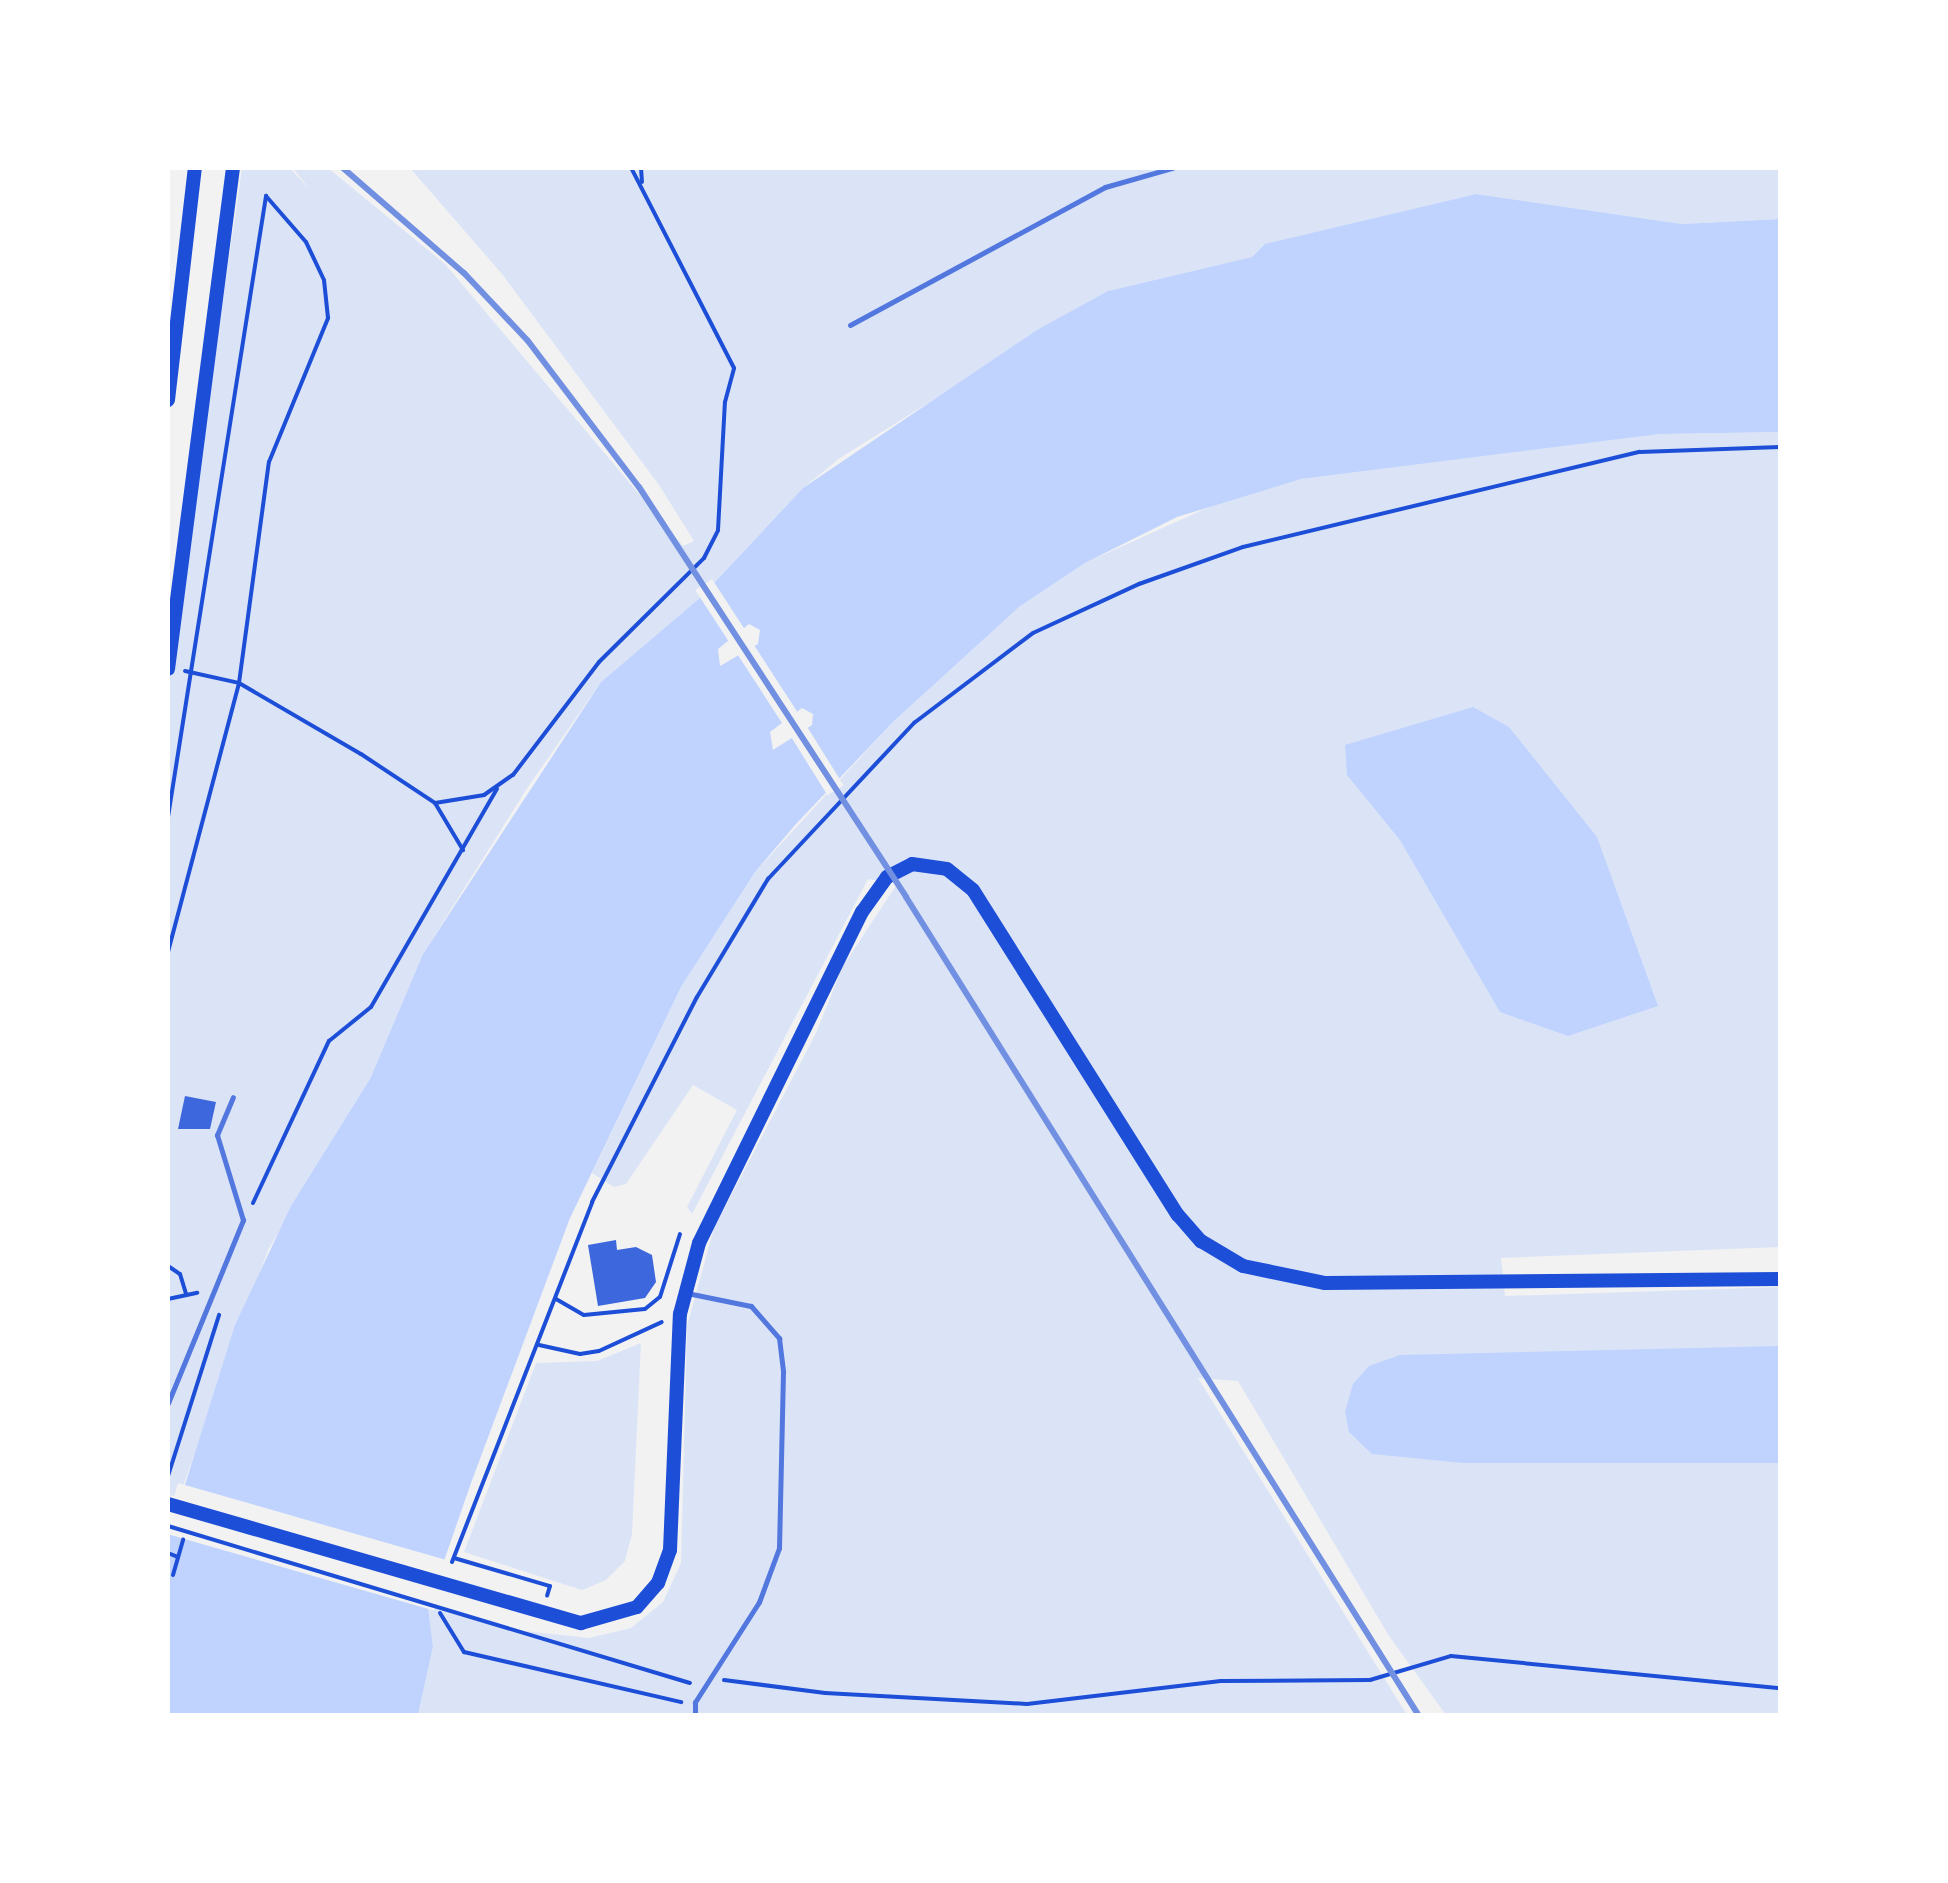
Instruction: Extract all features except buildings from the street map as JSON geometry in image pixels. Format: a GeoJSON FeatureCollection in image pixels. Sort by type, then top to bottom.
{"type":"FeatureCollection","features":[{"type":"Feature","properties":{"kind":"main road"},"geometry":{"type":"LineString","coordinates":[[168,400],[194,168]]}},
{"type":"Feature","properties":{"kind":"main road"},"geometry":{"type":"LineString","coordinates":[[168,668],[233,168]]}},
{"type":"Feature","properties":{"kind":"main road"},"geometry":{"type":"LineString","coordinates":[[168,1504],[581,1624],[608,1620],[636,1607],[662,1575],[671,1539],[680,1314],[684,1293],[727,1180],[862,912],[888,877],[919,864],[947,869],[972,890],[1178,1214],[1229,1260],[1325,1283],[1780,1279]]}},
{"type":"Feature","properties":{"kind":"lane"},"geometry":{"type":"LineString","coordinates":[[850,326],[1104,187],[1172,168]]}},
{"type":"Feature","properties":{"kind":"lane"},"geometry":{"type":"LineString","coordinates":[[168,1404],[243,1220],[217,1135],[233,1097]]}},
{"type":"Feature","properties":{"kind":"lane"},"geometry":{"type":"LineString","coordinates":[[684,1293],[751,1306],[779,1338],[783,1372],[779,1548],[759,1602],[695,1702],[694,1716]]}},
{"type":"Feature","properties":{"kind":"path"},"geometry":{"type":"LineString","coordinates":[[243,1220],[330,1041],[371,1007],[497,789],[599,662],[704,558],[718,530],[724,402],[734,368],[631,168]]}},
{"type":"Feature","properties":{"kind":"path"},"geometry":{"type":"LineString","coordinates":[[641,168],[642,186]]}},
{"type":"Feature","properties":{"kind":"path"},"geometry":{"type":"LineString","coordinates":[[168,816],[194,672],[266,196],[306,242],[324,280],[328,318],[269,462],[240,683],[168,952]]}},
{"type":"Feature","properties":{"kind":"path"},"geometry":{"type":"LineString","coordinates":[[550,1586],[453,1560],[592,1202],[657,1072],[768,879],[914,723],[1033,633],[1191,563],[1316,525],[1640,452],[1694,445],[1780,447]]}},
{"type":"Feature","properties":{"kind":"path"},"geometry":{"type":"LineString","coordinates":[[168,668],[240,683],[435,803],[464,850]]}},
{"type":"Feature","properties":{"kind":"path"},"geometry":{"type":"LineString","coordinates":[[435,803],[468,801],[497,789]]}},
{"type":"Feature","properties":{"kind":"path"},"geometry":{"type":"LineString","coordinates":[[556,1299],[584,1315],[645,1309],[660,1297],[680,1234]]}},
{"type":"Feature","properties":{"kind":"path"},"geometry":{"type":"LineString","coordinates":[[168,1266],[180,1274],[186,1295]]}},
{"type":"Feature","properties":{"kind":"path"},"geometry":{"type":"LineString","coordinates":[[168,1299],[213,1289]]}},
{"type":"Feature","properties":{"kind":"path"},"geometry":{"type":"LineString","coordinates":[[168,1476],[221,1320],[210,1298]]}},
{"type":"Feature","properties":{"kind":"path"},"geometry":{"type":"LineString","coordinates":[[538,1345],[580,1354],[599,1351],[680,1314]]}},
{"type":"Feature","properties":{"kind":"path"},"geometry":{"type":"LineString","coordinates":[[168,1526],[531,1631],[674,1680],[711,1678],[825,1693],[1027,1704],[1220,1681],[1370,1680],[1451,1656],[1780,1688]]}},
{"type":"Feature","properties":{"kind":"path"},"geometry":{"type":"LineString","coordinates":[[173,1575],[184,1539]]}},
{"type":"Feature","properties":{"kind":"path"},"geometry":{"type":"LineString","coordinates":[[168,1553],[178,1556]]}},
{"type":"Feature","properties":{"kind":"path"},"geometry":{"type":"LineString","coordinates":[[440,1613],[457,1648],[474,1656],[665,1701],[695,1702]]}},
{"type":"Feature","properties":{"kind":"shaded area"},"geometry":{"type":"Polygon","coordinates":[[[242,168],[290,168],[310,190],[293,168],[328,168],[445,264],[683,546],[694,541],[659,485],[502,274],[410,168],[1780,168],[1780,219],[1682,224],[1476,194],[1266,244],[1252,257],[1108,291],[840,458],[803,488],[701,597],[601,682],[526,790],[423,954],[370,1079],[268,1250],[179,1497],[168,1495],[168,680],[242,168]]]}},
{"type":"Feature","properties":{"kind":"shaded area"},"geometry":{"type":"Polygon","coordinates":[[[1780,432],[1780,1247],[1501,1258],[1505,1296],[1780,1287],[1780,1715],[1446,1715],[1389,1636],[1238,1381],[1198,1378],[1407,1715],[418,1716],[433,1647],[428,1607],[506,1629],[589,1638],[631,1628],[663,1602],[681,1563],[687,1326],[714,1228],[816,1033],[843,966],[897,884],[868,879],[692,1214],[687,1207],[737,1110],[693,1085],[626,1184],[614,1187],[592,1173],[681,987],[755,872],[893,722],[1019,607],[1085,563],[1240,493],[1301,479],[1660,434],[1780,432]]]}},
{"type":"Feature","properties":{"kind":"shaded area"},"geometry":{"type":"Polygon","coordinates":[[[641,1343],[632,1534],[625,1561],[606,1580],[582,1590],[464,1552],[536,1363],[597,1361],[641,1343]]]}},
{"type":"Feature","properties":{"kind":"water"},"geometry":{"type":"Polygon","coordinates":[[[1476,194],[1682,224],[1780,219],[1780,432],[1660,434],[1301,479],[1177,517],[1085,563],[1019,607],[893,722],[796,824],[755,872],[681,987],[570,1218],[471,1483],[428,1607],[433,1647],[418,1715],[168,1716],[168,1539],[235,1325],[291,1206],[370,1079],[423,954],[601,682],[701,597],[803,488],[1037,330],[1108,291],[1252,257],[1265,244],[1476,194]],[[749,624],[718,649],[720,666],[758,644],[760,630],[749,624]],[[802,708],[770,732],[773,750],[812,725],[813,714],[802,708]]]}},
{"type":"Feature","properties":{"kind":"water"},"geometry":{"type":"Polygon","coordinates":[[[1473,707],[1509,727],[1597,837],[1658,1006],[1568,1036],[1500,1012],[1400,840],[1347,775],[1345,745],[1473,707]]]}},
{"type":"Feature","properties":{"kind":"water"},"geometry":{"type":"Polygon","coordinates":[[[1780,1346],[1780,1463],[1463,1463],[1372,1454],[1349,1432],[1345,1412],[1353,1384],[1369,1366],[1400,1355],[1780,1346]]]}},
{"type":"Feature","properties":{"kind":"pier"},"geometry":{"type":"Polygon","coordinates":[[[712,579],[746,632],[730,643],[695,590],[712,579]]]}},
{"type":"Feature","properties":{"kind":"pier"},"geometry":{"type":"Polygon","coordinates":[[[752,642],[799,715],[783,725],[736,652],[752,642]]]}},
{"type":"Feature","properties":{"kind":"pier"},"geometry":{"type":"Polygon","coordinates":[[[806,725],[844,785],[828,795],[790,735],[806,725]]]}},
{"type":"Feature","properties":{"kind":"pier"},"geometry":{"type":"Polygon","coordinates":[[[178,1483],[448,1560],[434,1610],[168,1534],[168,1518],[178,1483]]]}},
{"type":"Feature","properties":{"kind":"railway"},"geometry":{"type":"LineString","coordinates":[[343,168],[464,273],[528,341],[639,487],[906,897],[1419,1716]]}}]}
